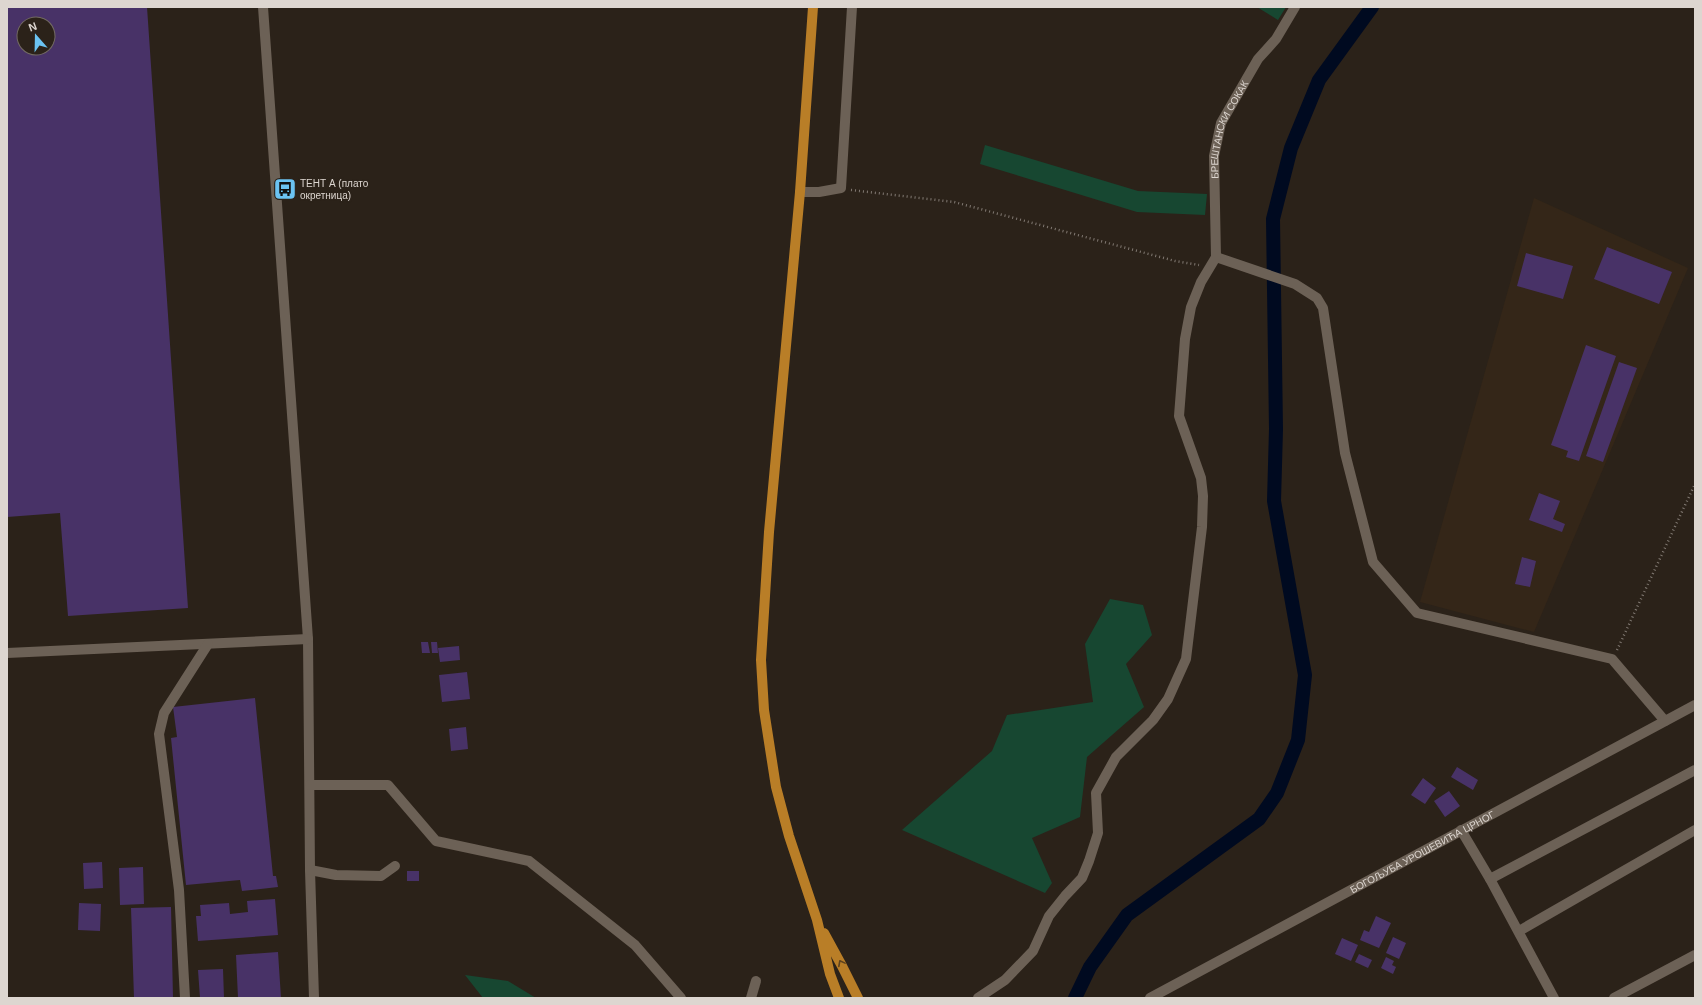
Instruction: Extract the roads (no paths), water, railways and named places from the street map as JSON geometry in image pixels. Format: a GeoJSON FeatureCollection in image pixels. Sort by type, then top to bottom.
{"type":"FeatureCollection","features":[{"type":"Feature","properties":{"kind":"main road"},"geometry":{"type":"LineString","coordinates":[[813,7],[800,192],[769,532],[761,660],[764,710],[776,787],[789,836],[817,920],[830,974],[839,998]]}},
{"type":"Feature","properties":{"kind":"main road"},"geometry":{"type":"LineString","coordinates":[[817,920],[858,998]]}},
{"type":"Feature","properties":{"kind":"street"},"geometry":{"type":"LineString","coordinates":[[263,7],[308,639],[310,870],[314,998]]}},
{"type":"Feature","properties":{"kind":"street"},"geometry":{"type":"LineString","coordinates":[[800,192],[819,192],[841,188],[852,7]]}},
{"type":"Feature","properties":{"kind":"street","name":"БРЕШТАНСКИ СОКАК"},"geometry":{"type":"LineString","coordinates":[[1216,257],[1214,156],[1222,123],[1258,59],[1276,39],[1295,7]]}},
{"type":"Feature","properties":{"kind":"street"},"geometry":{"type":"LineString","coordinates":[[978,998],[1005,980],[1033,951],[1049,916],[1082,878],[1098,833],[1096,793],[1116,757],[1153,720],[1168,699],[1186,659],[1202,526],[1203,496],[1201,478],[1180,416],[1185,339],[1190,307],[1216,257],[1295,284],[1317,298],[1323,308],[1344,453],[1373,562],[1417,613],[1612,659],[1665,721]]}},
{"type":"Feature","properties":{"kind":"street"},"geometry":{"type":"LineString","coordinates":[[7,653],[308,639]]}},
{"type":"Feature","properties":{"kind":"street"},"geometry":{"type":"LineString","coordinates":[[185,998],[179,890],[159,734],[164,713],[208,644]]}},
{"type":"Feature","properties":{"kind":"street","name":"БОГОЉУБА УРОШЕВИЋА ЦРНОГ"},"geometry":{"type":"LineString","coordinates":[[1150,998],[1695,705]]}},
{"type":"Feature","properties":{"kind":"street"},"geometry":{"type":"LineString","coordinates":[[1490,879],[1695,770]]}},
{"type":"Feature","properties":{"kind":"street"},"geometry":{"type":"LineString","coordinates":[[310,785],[388,785],[436,841],[529,860],[635,945],[681,998]]}},
{"type":"Feature","properties":{"kind":"street"},"geometry":{"type":"LineString","coordinates":[[1461,830],[1519,931],[1554,998]]}},
{"type":"Feature","properties":{"kind":"street"},"geometry":{"type":"LineString","coordinates":[[1519,931],[1695,830]]}},
{"type":"Feature","properties":{"kind":"street"},"geometry":{"type":"LineString","coordinates":[[310,870],[336,875],[381,876],[395,866]]}},
{"type":"Feature","properties":{"kind":"street"},"geometry":{"type":"LineString","coordinates":[[1614,998],[1695,954]]}},
{"type":"Feature","properties":{"kind":"street"},"geometry":{"type":"LineString","coordinates":[[751,998],[756,981]]}},
{"type":"Feature","properties":{"kind":"waterway"},"geometry":{"type":"LineString","coordinates":[[1075,998],[1090,967],[1127,915],[1259,819],[1277,793],[1298,740],[1305,675],[1274,501],[1276,429],[1273,219],[1291,148],[1319,80],[1372,7]]}},
{"type":"Feature","properties":{"kind":"place","name":"ТЕНТ А (плато окретница)"},"geometry":{"type":"Point","coordinates":[285,189]}}]}
